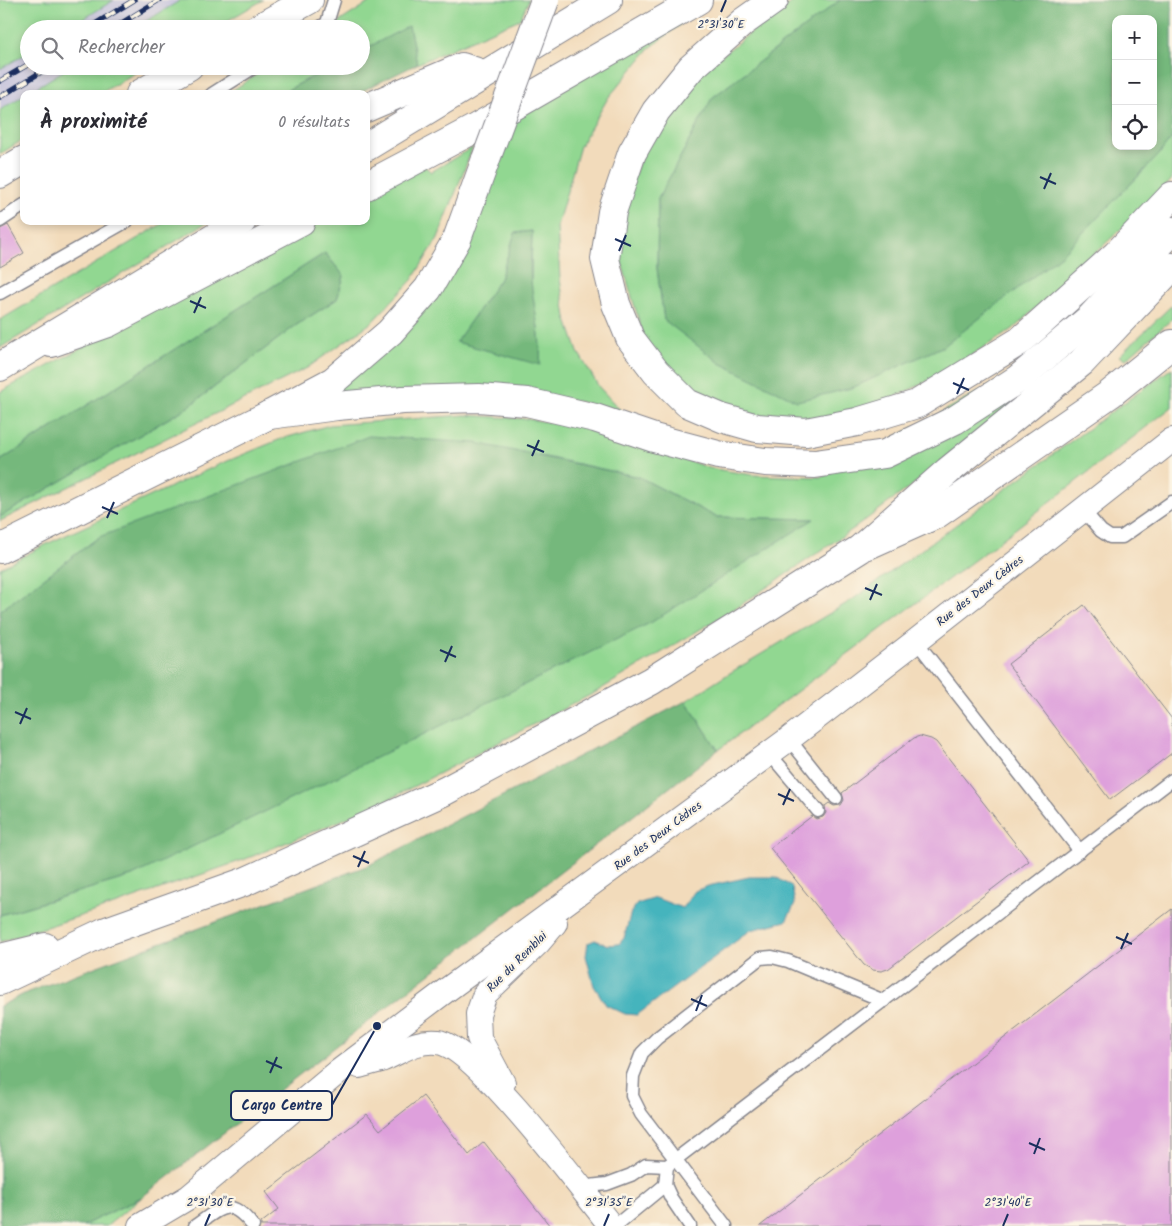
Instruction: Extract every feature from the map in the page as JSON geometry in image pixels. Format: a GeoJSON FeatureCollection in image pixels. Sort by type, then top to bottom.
{"type":"FeatureCollection","features":[{"type":"Feature","properties":{"kind":"main road"},"geometry":{"type":"LineString","coordinates":[[273,20],[309,0]]}},
{"type":"Feature","properties":{"kind":"main road"},"geometry":{"type":"LineString","coordinates":[[0,549],[269,415],[333,381],[390,332],[428,289],[457,240],[545,0]]}},
{"type":"Feature","properties":{"kind":"main road"},"geometry":{"type":"LineString","coordinates":[[370,145],[608,0]]}},
{"type":"Feature","properties":{"kind":"main road"},"geometry":{"type":"LineString","coordinates":[[370,184],[474,129],[698,0]]}},
{"type":"Feature","properties":{"kind":"main road"},"geometry":{"type":"LineString","coordinates":[[774,0],[743,22],[691,68],[656,111],[632,153],[612,212],[605,259],[616,304],[630,338],[656,372],[687,403],[722,418],[757,428],[806,432],[857,422],[917,404],[1020,341],[1116,254],[1172,196]]}},
{"type":"Feature","properties":{"kind":"main road"},"geometry":{"type":"LineString","coordinates":[[370,106],[462,67],[484,74]]}},
{"type":"Feature","properties":{"kind":"main road"},"geometry":{"type":"LineString","coordinates":[[147,90],[174,75]]}},
{"type":"Feature","properties":{"kind":"main road"},"geometry":{"type":"LineString","coordinates":[[0,174],[20,162]]}},
{"type":"Feature","properties":{"kind":"main road"},"geometry":{"type":"LineString","coordinates":[[0,367],[235,225]]}},
{"type":"Feature","properties":{"kind":"main road"},"geometry":{"type":"LineString","coordinates":[[25,352],[108,323],[292,225]]}},
{"type":"Feature","properties":{"kind":"main road"},"geometry":{"type":"LineString","coordinates":[[269,415],[403,400],[479,398],[527,402],[595,418],[654,438],[718,455],[765,462],[815,464],[885,454],[955,420],[1018,379],[1088,320],[1172,231]]}},
{"type":"Feature","properties":{"kind":"main road"},"geometry":{"type":"LineString","coordinates":[[860,549],[948,471],[1082,362],[1172,267]]}},
{"type":"Feature","properties":{"kind":"main road"},"geometry":{"type":"LineString","coordinates":[[0,980],[104,932],[244,882],[445,791],[651,681],[860,549],[937,514],[1110,394],[1172,344]]}},
{"type":"Feature","properties":{"kind":"main road"},"geometry":{"type":"LineString","coordinates":[[0,958],[104,932]]}},
{"type":"Feature","properties":{"kind":"street","name":"Rue des Deux Cèdres"},"geometry":{"type":"LineString","coordinates":[[140,1226],[189,1197],[338,1072],[788,739],[1083,510],[1169,448]]}},
{"type":"Feature","properties":{"kind":"street","name":"Rue du Remblai"},"geometry":{"type":"LineString","coordinates":[[523,1117],[502,1083],[479,1038],[478,1014],[485,994],[539,942],[578,895]]}},
{"type":"Feature","properties":{"kind":"street","name":"Rue du Remblai"},"geometry":{"type":"LineString","coordinates":[[338,1072],[382,1059],[406,1047],[424,1042],[440,1042],[460,1052],[523,1117],[611,1226]]}},
{"type":"Feature","properties":{"kind":"street"},"geometry":{"type":"LineString","coordinates":[[157,1226],[189,1197]]}},
{"type":"Feature","properties":{"kind":"lane"},"geometry":{"type":"LineString","coordinates":[[328,20],[334,0]]}},
{"type":"Feature","properties":{"kind":"lane"},"geometry":{"type":"LineString","coordinates":[[218,90],[242,75]]}},
{"type":"Feature","properties":{"kind":"lane"},"geometry":{"type":"LineString","coordinates":[[0,221],[6,214],[20,207]]}},
{"type":"Feature","properties":{"kind":"lane"},"geometry":{"type":"LineString","coordinates":[[0,293],[120,225]]}},
{"type":"Feature","properties":{"kind":"lane"},"geometry":{"type":"LineString","coordinates":[[1083,510],[1110,537],[1122,537],[1172,502]]}},
{"type":"Feature","properties":{"kind":"lane"},"geometry":{"type":"LineString","coordinates":[[916,641],[1080,851]]}},
{"type":"Feature","properties":{"kind":"lane"},"geometry":{"type":"LineString","coordinates":[[788,739],[836,798]]}},
{"type":"Feature","properties":{"kind":"lane"},"geometry":{"type":"LineString","coordinates":[[769,753],[818,811]]}},
{"type":"Feature","properties":{"kind":"lane"},"geometry":{"type":"LineString","coordinates":[[580,1187],[607,1184],[631,1175],[646,1164],[671,1163],[1172,780]]}},
{"type":"Feature","properties":{"kind":"lane"},"geometry":{"type":"LineString","coordinates":[[726,1226],[671,1163],[632,1096],[633,1076],[642,1054],[657,1038],[760,958],[772,956],[788,961],[884,1001]]}},
{"type":"Feature","properties":{"kind":"lane"},"geometry":{"type":"LineString","coordinates":[[671,1163],[666,1185],[671,1198],[690,1226]]}},
{"type":"Feature","properties":{"kind":"lane"},"geometry":{"type":"LineString","coordinates":[[615,1226],[666,1185]]}},
{"type":"Feature","properties":{"kind":"lane"},"geometry":{"type":"LineString","coordinates":[[195,1226],[220,1208],[230,1206],[241,1212],[253,1226]]}},
{"type":"Feature","properties":{"kind":"shaded area"},"geometry":{"type":"Polygon","coordinates":[[[114,0],[181,0],[148,20],[82,20],[114,0]]]}},
{"type":"Feature","properties":{"kind":"shaded area"},"geometry":{"type":"Polygon","coordinates":[[[20,57],[20,75],[56,75],[32,90],[20,90],[20,98],[0,110],[0,69],[20,57]]]}},
{"type":"Feature","properties":{"kind":"green space"},"geometry":{"type":"Polygon","coordinates":[[[0,0],[114,0],[82,20],[20,20],[20,57],[0,69],[0,0]]]}},
{"type":"Feature","properties":{"kind":"green space"},"geometry":{"type":"Polygon","coordinates":[[[181,0],[263,0],[229,20],[148,20],[181,0]]]}},
{"type":"Feature","properties":{"kind":"green space"},"geometry":{"type":"Polygon","coordinates":[[[373,0],[529,0],[520,19],[417,64],[409,27],[370,46],[370,20],[342,20],[373,0]]]}},
{"type":"Feature","properties":{"kind":"green space"},"geometry":{"type":"Polygon","coordinates":[[[797,0],[840,0],[712,98],[658,199],[657,268],[664,320],[1061,255],[1158,156],[1172,136],[1172,179],[1160,193],[1013,329],[940,375],[862,413],[805,421],[760,417],[717,403],[679,379],[645,341],[618,250],[627,195],[646,144],[693,78],[782,8],[797,0]]]}},
{"type":"Feature","properties":{"kind":"green space"},"geometry":{"type":"Polygon","coordinates":[[[840,0],[1172,0],[1172,137],[1158,156],[1061,255],[944,346],[852,388],[797,401],[720,363],[664,320],[657,268],[658,199],[712,98],[840,0]]]}},
{"type":"Feature","properties":{"kind":"green space"},"geometry":{"type":"Polygon","coordinates":[[[701,8],[649,49],[608,98],[580,146],[557,226],[560,279],[566,317],[578,352],[599,387],[622,412],[564,398],[326,394],[455,257],[514,124],[527,105],[701,8]],[[532,231],[515,233],[500,279],[457,342],[539,337],[531,286],[532,231]]]}},
{"type":"Feature","properties":{"kind":"green space"},"geometry":{"type":"Polygon","coordinates":[[[409,26],[417,64],[364,90],[288,90],[316,75],[370,75],[370,46],[409,26]]]}},
{"type":"Feature","properties":{"kind":"green space"},"geometry":{"type":"Polygon","coordinates":[[[57,75],[132,75],[106,90],[32,90],[57,75]]]}},
{"type":"Feature","properties":{"kind":"green space"},"geometry":{"type":"Polygon","coordinates":[[[256,75],[316,75],[288,90],[233,90],[256,75]]]}},
{"type":"Feature","properties":{"kind":"green space"},"geometry":{"type":"Polygon","coordinates":[[[20,98],[20,142],[0,154],[0,110],[20,98]]]}},
{"type":"Feature","properties":{"kind":"green space"},"geometry":{"type":"Polygon","coordinates":[[[473,147],[438,238],[412,280],[371,323],[307,368],[0,521],[0,517],[188,407],[295,326],[337,299],[344,276],[325,253],[0,461],[0,392],[310,225],[370,225],[370,192],[422,164],[431,172],[473,147]]]}},
{"type":"Feature","properties":{"kind":"green space"},"geometry":{"type":"Polygon","coordinates":[[[160,225],[202,225],[0,348],[0,320],[160,225]]]}},
{"type":"Feature","properties":{"kind":"green space"},"geometry":{"type":"Polygon","coordinates":[[[532,231],[531,282],[539,337],[540,365],[456,342],[500,279],[515,233],[532,231]]]}},
{"type":"Feature","properties":{"kind":"green space"},"geometry":{"type":"Polygon","coordinates":[[[325,253],[344,276],[337,299],[295,326],[188,407],[0,517],[0,461],[325,253]]]}},
{"type":"Feature","properties":{"kind":"green space"},"geometry":{"type":"Polygon","coordinates":[[[1172,305],[1172,319],[1126,359],[1119,356],[1172,305]]]}},
{"type":"Feature","properties":{"kind":"green space"},"geometry":{"type":"Polygon","coordinates":[[[1081,337],[1078,350],[984,432],[856,527],[739,606],[596,692],[372,808],[243,860],[0,942],[0,915],[132,876],[813,519],[716,517],[639,477],[518,451],[95,540],[0,611],[0,568],[49,543],[218,465],[281,439],[330,425],[465,415],[527,419],[576,426],[642,444],[709,468],[753,475],[822,477],[1081,337]]]}},
{"type":"Feature","properties":{"kind":"green space"},"geometry":{"type":"Polygon","coordinates":[[[1172,368],[1172,407],[992,547],[718,750],[686,701],[852,600],[1172,368]]]}},
{"type":"Feature","properties":{"kind":"green space"},"geometry":{"type":"Polygon","coordinates":[[[369,436],[476,443],[639,477],[716,517],[814,519],[652,622],[349,771],[132,876],[0,915],[0,611],[99,537],[369,436]]]}},
{"type":"Feature","properties":{"kind":"green space"},"geometry":{"type":"Polygon","coordinates":[[[686,701],[718,750],[142,1197],[82,1226],[0,1226],[0,1006],[28,992],[369,865],[686,701]]]}},
{"type":"Feature","properties":{"kind":"green space"},"geometry":{"type":"Polygon","coordinates":[[[142,1197],[107,1226],[82,1226],[142,1197]]]}},
{"type":"Feature","properties":{"kind":"water"},"geometry":{"type":"Polygon","coordinates":[[[749,877],[776,877],[792,887],[795,904],[786,921],[751,930],[637,1015],[625,1014],[606,1005],[594,986],[586,956],[588,943],[595,940],[608,945],[619,944],[624,938],[631,912],[637,904],[656,898],[682,908],[695,891],[708,886],[749,877]]]}},
{"type":"Feature","properties":{"kind":"building"},"geometry":{"type":"Polygon","coordinates":[[[8,225],[24,253],[0,267],[0,229],[8,225]]]}},
{"type":"Feature","properties":{"kind":"building"},"geometry":{"type":"Polygon","coordinates":[[[1084,605],[1172,719],[1172,753],[1110,800],[1008,664],[1084,605]]]}},
{"type":"Feature","properties":{"kind":"building"},"geometry":{"type":"Polygon","coordinates":[[[920,736],[936,742],[1029,861],[888,969],[881,971],[873,970],[864,965],[770,848],[812,816],[816,819],[823,817],[826,813],[825,806],[829,803],[834,806],[841,805],[844,800],[842,793],[914,738],[920,736]]]}},
{"type":"Feature","properties":{"kind":"building"},"geometry":{"type":"Polygon","coordinates":[[[1172,909],[1172,1226],[760,1226],[1172,909]]]}},
{"type":"Feature","properties":{"kind":"building"},"geometry":{"type":"Polygon","coordinates":[[[423,1096],[469,1155],[484,1142],[550,1226],[261,1226],[261,1223],[279,1209],[266,1192],[367,1114],[380,1130],[423,1096]]]}},
{"type":"Feature","properties":{"kind":"railway"},"geometry":{"type":"LineString","coordinates":[[102,20],[134,0]]}},
{"type":"Feature","properties":{"kind":"railway"},"geometry":{"type":"LineString","coordinates":[[127,20],[159,0]]}},
{"type":"Feature","properties":{"kind":"railway"},"geometry":{"type":"LineString","coordinates":[[0,81],[20,69]]}},
{"type":"Feature","properties":{"kind":"railway"},"geometry":{"type":"LineString","coordinates":[[0,97],[36,75]]}},
{"type":"Feature","properties":{"kind":"place","name":"Cargo Centre"},"geometry":{"type":"Point","coordinates":[377,1026]}}]}
